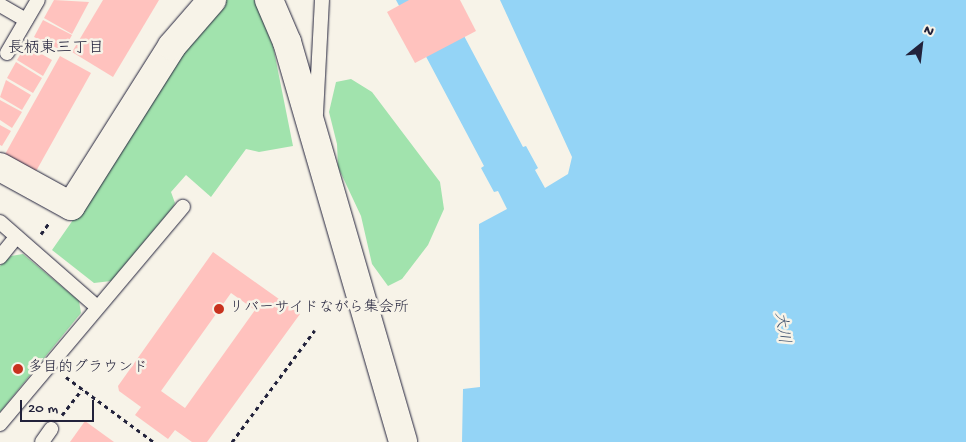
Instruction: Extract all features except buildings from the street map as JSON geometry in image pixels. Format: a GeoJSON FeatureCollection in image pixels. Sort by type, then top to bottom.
{"type":"FeatureCollection","features":[{"type":"Feature","properties":{"kind":"street"},"geometry":{"type":"LineString","coordinates":[[0,167],[71,206],[172,46],[212,0]]}},
{"type":"Feature","properties":{"kind":"street"},"geometry":{"type":"LineString","coordinates":[[269,0],[287,42],[403,442]]}},
{"type":"Feature","properties":{"kind":"lane"},"geometry":{"type":"LineString","coordinates":[[7,53],[38,0]]}},
{"type":"Feature","properties":{"kind":"lane"},"geometry":{"type":"LineString","coordinates":[[315,137],[322,0]]}},
{"type":"Feature","properties":{"kind":"lane"},"geometry":{"type":"LineString","coordinates":[[0,5],[26,20]]}},
{"type":"Feature","properties":{"kind":"lane"},"geometry":{"type":"LineString","coordinates":[[0,424],[183,207]]}},
{"type":"Feature","properties":{"kind":"lane"},"geometry":{"type":"LineString","coordinates":[[0,222],[97,307]]}},
{"type":"Feature","properties":{"kind":"lane"},"geometry":{"type":"LineString","coordinates":[[0,256],[16,237]]}},
{"type":"Feature","properties":{"kind":"lane"},"geometry":{"type":"LineString","coordinates":[[42,442],[51,429]]}},
{"type":"Feature","properties":{"kind":"path"},"geometry":{"type":"LineString","coordinates":[[232,442],[315,330]]}},
{"type":"Feature","properties":{"kind":"path"},"geometry":{"type":"LineString","coordinates":[[49,364],[154,442]]}},
{"type":"Feature","properties":{"kind":"path"},"geometry":{"type":"LineString","coordinates":[[51,429],[82,389]]}},
{"type":"Feature","properties":{"kind":"green space"},"geometry":{"type":"Polygon","coordinates":[[[224,0],[254,0],[273,46],[293,146],[259,152],[246,149],[211,197],[186,175],[171,192],[175,203],[173,207],[111,281],[94,283],[52,250],[89,197],[164,76],[224,0]]]}},
{"type":"Feature","properties":{"kind":"green space"},"geometry":{"type":"Polygon","coordinates":[[[351,79],[372,92],[440,182],[444,209],[428,245],[402,279],[388,286],[372,264],[361,216],[338,167],[337,144],[329,112],[336,82],[351,79]]]}},
{"type":"Feature","properties":{"kind":"green space","name":"多目的グラウンド"},"geometry":{"type":"Polygon","coordinates":[[[23,254],[79,301],[81,313],[0,412],[0,266],[11,256],[23,254]]]}},
{"type":"Feature","properties":{"kind":"water","name":"大川"},"geometry":{"type":"Polygon","coordinates":[[[396,0],[445,0],[523,147],[526,146],[538,168],[535,170],[545,188],[568,174],[572,157],[500,0],[966,0],[966,442],[462,442],[463,389],[480,387],[479,224],[507,209],[498,191],[494,192],[481,168],[484,166],[396,0]]]}},
{"type":"Feature","properties":{"kind":"place","name":"リバーサイドながら集会所"},"geometry":{"type":"Point","coordinates":[219,309]}},
{"type":"Feature","properties":{"kind":"place","name":"多目的グラウンド"},"geometry":{"type":"Point","coordinates":[18,369]}},
{"type":"Feature","properties":{"kind":"district","name":"長柄東三丁目"},"geometry":{"type":"Point","coordinates":[56,50]}}]}
